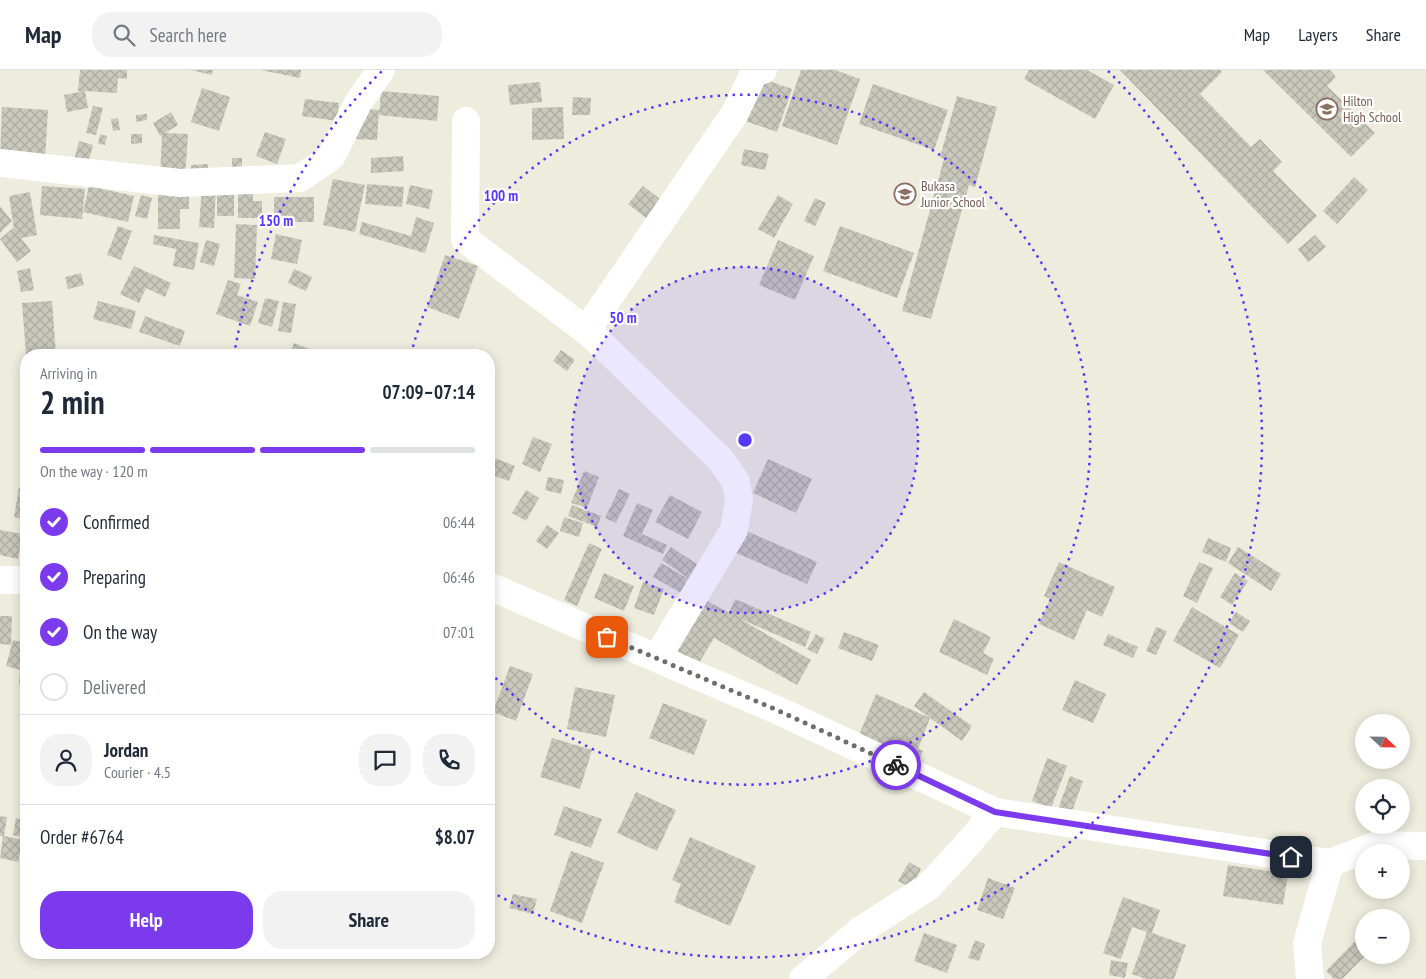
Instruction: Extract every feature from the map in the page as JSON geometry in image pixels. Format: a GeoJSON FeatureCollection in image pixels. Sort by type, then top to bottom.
{"type":"FeatureCollection","features":[{"type":"Feature","properties":{"kind":"street"},"geometry":{"type":"LineString","coordinates":[[0,163],[180,183],[300,178],[331,157],[358,103],[381,70]]}},
{"type":"Feature","properties":{"kind":"street"},"geometry":{"type":"LineString","coordinates":[[592,335],[592,322],[598,311],[735,113],[754,73],[763,70]]}},
{"type":"Feature","properties":{"kind":"street"},"geometry":{"type":"LineString","coordinates":[[466,121],[465,239],[592,335],[721,460],[736,482],[739,500],[734,530],[657,658]]}},
{"type":"Feature","properties":{"kind":"street"},"geometry":{"type":"LineString","coordinates":[[0,580],[20,580]]}},
{"type":"Feature","properties":{"kind":"street"},"geometry":{"type":"LineString","coordinates":[[495,589],[777,710],[995,812],[1330,863],[1377,845],[1426,846]]}},
{"type":"Feature","properties":{"kind":"street"},"geometry":{"type":"LineString","coordinates":[[803,979],[861,930],[928,887],[995,812]]}},
{"type":"Feature","properties":{"kind":"street"},"geometry":{"type":"LineString","coordinates":[[1310,979],[1307,943],[1330,863]]}},
{"type":"Feature","properties":{"kind":"building"},"geometry":{"type":"Polygon","coordinates":[[[80,70],[127,70],[127,79],[118,78],[117,93],[85,91],[88,108],[67,112],[64,95],[84,91],[78,91],[80,70]]]}},
{"type":"Feature","properties":{"kind":"building"},"geometry":{"type":"Polygon","coordinates":[[[191,70],[213,70],[212,75],[191,70]]]}},
{"type":"Feature","properties":{"kind":"building"},"geometry":{"type":"Polygon","coordinates":[[[261,70],[301,70],[300,78],[261,70]]]}},
{"type":"Feature","properties":{"kind":"building"},"geometry":{"type":"Polygon","coordinates":[[[801,70],[835,70],[860,79],[837,145],[782,126],[801,70]]]}},
{"type":"Feature","properties":{"kind":"building"},"geometry":{"type":"Polygon","coordinates":[[[1029,70],[1087,70],[1114,85],[1095,119],[1024,79],[1029,70]]]}},
{"type":"Feature","properties":{"kind":"building"},"geometry":{"type":"Polygon","coordinates":[[[1120,70],[1220,70],[1222,72],[1200,94],[1251,147],[1260,139],[1282,162],[1273,171],[1317,216],[1288,244],[1120,70]]]}},
{"type":"Feature","properties":{"kind":"building","name":"Hilton High School"},"geometry":{"type":"Polygon","coordinates":[[[1263,70],[1330,70],[1336,77],[1327,86],[1375,133],[1351,157],[1263,70]]]}},
{"type":"Feature","properties":{"kind":"building"},"geometry":{"type":"Polygon","coordinates":[[[758,77],[792,89],[777,132],[742,120],[758,77]]]}},
{"type":"Feature","properties":{"kind":"building"},"geometry":{"type":"Polygon","coordinates":[[[540,82],[542,102],[510,105],[508,85],[540,82]]]}},
{"type":"Feature","properties":{"kind":"building"},"geometry":{"type":"Polygon","coordinates":[[[873,84],[948,110],[934,150],[859,124],[873,84]]]}},
{"type":"Feature","properties":{"kind":"building"},"geometry":{"type":"Polygon","coordinates":[[[202,88],[230,97],[219,131],[191,122],[202,88]]]}},
{"type":"Feature","properties":{"kind":"building"},"geometry":{"type":"Polygon","coordinates":[[[381,91],[439,96],[437,121],[379,115],[381,91]]]}},
{"type":"Feature","properties":{"kind":"building"},"geometry":{"type":"Polygon","coordinates":[[[957,96],[997,107],[975,187],[969,185],[931,319],[902,311],[944,159],[940,157],[957,96]]]}},
{"type":"Feature","properties":{"kind":"building"},"geometry":{"type":"Polygon","coordinates":[[[573,97],[591,98],[590,115],[572,115],[573,97]]]}},
{"type":"Feature","properties":{"kind":"building"},"geometry":{"type":"Polygon","coordinates":[[[305,99],[339,103],[337,121],[302,116],[305,99]]]}},
{"type":"Feature","properties":{"kind":"building"},"geometry":{"type":"Polygon","coordinates":[[[93,106],[103,108],[96,135],[86,133],[93,106]]]}},
{"type":"Feature","properties":{"kind":"building"},"geometry":{"type":"Polygon","coordinates":[[[2,107],[48,110],[45,160],[0,158],[2,107]]]}},
{"type":"Feature","properties":{"kind":"building"},"geometry":{"type":"Polygon","coordinates":[[[563,107],[564,139],[532,140],[532,108],[563,107]]]}},
{"type":"Feature","properties":{"kind":"building"},"geometry":{"type":"Polygon","coordinates":[[[358,108],[379,110],[377,140],[355,139],[358,108]]]}},
{"type":"Feature","properties":{"kind":"building"},"geometry":{"type":"Polygon","coordinates":[[[171,112],[178,125],[165,133],[188,134],[185,178],[160,177],[162,135],[160,136],[153,123],[171,112]]]}},
{"type":"Feature","properties":{"kind":"building"},"geometry":{"type":"Polygon","coordinates":[[[147,114],[147,120],[136,122],[136,115],[147,114]]]}},
{"type":"Feature","properties":{"kind":"building"},"geometry":{"type":"Polygon","coordinates":[[[118,118],[120,130],[113,131],[111,119],[118,118]]]}},
{"type":"Feature","properties":{"kind":"building"},"geometry":{"type":"Polygon","coordinates":[[[265,132],[286,139],[277,164],[256,156],[265,132]]]}},
{"type":"Feature","properties":{"kind":"building"},"geometry":{"type":"Polygon","coordinates":[[[100,134],[107,136],[105,145],[98,144],[100,134]]]}},
{"type":"Feature","properties":{"kind":"building"},"geometry":{"type":"Polygon","coordinates":[[[131,134],[142,134],[142,143],[131,144],[131,134]]]}},
{"type":"Feature","properties":{"kind":"building"},"geometry":{"type":"Polygon","coordinates":[[[79,141],[93,145],[87,168],[73,164],[79,141]]]}},
{"type":"Feature","properties":{"kind":"building"},"geometry":{"type":"Polygon","coordinates":[[[744,149],[769,154],[765,170],[741,165],[744,149]]]}},
{"type":"Feature","properties":{"kind":"building"},"geometry":{"type":"Polygon","coordinates":[[[403,156],[404,171],[371,173],[371,158],[403,156]]]}},
{"type":"Feature","properties":{"kind":"building"},"geometry":{"type":"Polygon","coordinates":[[[232,158],[242,158],[242,167],[232,167],[232,158]]]}},
{"type":"Feature","properties":{"kind":"building"},"geometry":{"type":"Polygon","coordinates":[[[208,164],[208,172],[191,173],[191,165],[208,164]]]}},
{"type":"Feature","properties":{"kind":"building"},"geometry":{"type":"Polygon","coordinates":[[[1354,177],[1368,190],[1337,224],[1323,211],[1354,177]]]}},
{"type":"Feature","properties":{"kind":"building"},"geometry":{"type":"Polygon","coordinates":[[[333,179],[365,185],[355,232],[323,225],[333,179]]]}},
{"type":"Feature","properties":{"kind":"building"},"geometry":{"type":"Polygon","coordinates":[[[217,183],[234,183],[234,216],[217,216],[217,183]]]}},
{"type":"Feature","properties":{"kind":"building"},"geometry":{"type":"Polygon","coordinates":[[[367,184],[404,187],[402,207],[365,204],[367,184]]]}},
{"type":"Feature","properties":{"kind":"building"},"geometry":{"type":"Polygon","coordinates":[[[410,185],[433,190],[429,209],[406,204],[410,185]]]}},
{"type":"Feature","properties":{"kind":"building"},"geometry":{"type":"Polygon","coordinates":[[[42,186],[85,189],[82,219],[40,215],[42,186]]]}},
{"type":"Feature","properties":{"kind":"building"},"geometry":{"type":"Polygon","coordinates":[[[89,186],[134,196],[128,222],[83,212],[89,186]]]}},
{"type":"Feature","properties":{"kind":"building"},"geometry":{"type":"Polygon","coordinates":[[[643,186],[664,202],[650,221],[628,204],[643,186]]]}},
{"type":"Feature","properties":{"kind":"building"},"geometry":{"type":"Polygon","coordinates":[[[202,187],[216,188],[214,228],[199,227],[202,187]]]}},
{"type":"Feature","properties":{"kind":"building"},"geometry":{"type":"Polygon","coordinates":[[[238,187],[253,187],[253,201],[262,201],[262,218],[238,218],[238,187]]]}},
{"type":"Feature","properties":{"kind":"building"},"geometry":{"type":"Polygon","coordinates":[[[158,191],[189,191],[189,209],[180,209],[180,229],[158,229],[158,191]]]}},
{"type":"Feature","properties":{"kind":"building"},"geometry":{"type":"Polygon","coordinates":[[[30,192],[37,235],[21,238],[31,251],[17,262],[0,239],[14,229],[9,196],[30,192]]]}},
{"type":"Feature","properties":{"kind":"building"},"geometry":{"type":"Polygon","coordinates":[[[141,195],[152,198],[147,219],[135,216],[141,195]]]}},
{"type":"Feature","properties":{"kind":"building"},"geometry":{"type":"Polygon","coordinates":[[[778,195],[793,204],[774,238],[758,229],[778,195]]]}},
{"type":"Feature","properties":{"kind":"building"},"geometry":{"type":"Polygon","coordinates":[[[274,197],[314,197],[314,222],[274,222],[274,197]]]}},
{"type":"Feature","properties":{"kind":"building"},"geometry":{"type":"Polygon","coordinates":[[[815,198],[826,203],[815,226],[804,221],[815,198]]]}},
{"type":"Feature","properties":{"kind":"building"},"geometry":{"type":"Polygon","coordinates":[[[0,206],[12,221],[0,233],[0,206]]]}},
{"type":"Feature","properties":{"kind":"building"},"geometry":{"type":"Polygon","coordinates":[[[416,217],[434,223],[425,253],[359,234],[362,222],[411,236],[416,217]]]}},
{"type":"Feature","properties":{"kind":"building"},"geometry":{"type":"Polygon","coordinates":[[[236,224],[257,225],[255,279],[234,278],[236,224]]]}},
{"type":"Feature","properties":{"kind":"building"},"geometry":{"type":"Polygon","coordinates":[[[118,226],[132,231],[121,260],[107,255],[118,226]]]}},
{"type":"Feature","properties":{"kind":"building"},"geometry":{"type":"Polygon","coordinates":[[[840,226],[914,253],[897,298],[823,271],[840,226]]]}},
{"type":"Feature","properties":{"kind":"building"},"geometry":{"type":"Polygon","coordinates":[[[276,234],[302,240],[297,264],[271,259],[276,234]]]}},
{"type":"Feature","properties":{"kind":"building"},"geometry":{"type":"Polygon","coordinates":[[[154,235],[199,243],[194,270],[173,266],[176,249],[153,244],[154,235]]]}},
{"type":"Feature","properties":{"kind":"building"},"geometry":{"type":"Polygon","coordinates":[[[1315,235],[1326,247],[1308,262],[1298,249],[1315,235]]]}},
{"type":"Feature","properties":{"kind":"building"},"geometry":{"type":"Polygon","coordinates":[[[206,240],[220,244],[214,266],[200,262],[206,240]]]}},
{"type":"Feature","properties":{"kind":"building"},"geometry":{"type":"Polygon","coordinates":[[[778,240],[814,256],[795,300],[759,285],[778,240]]]}},
{"type":"Feature","properties":{"kind":"building"},"geometry":{"type":"Polygon","coordinates":[[[445,255],[478,266],[459,319],[427,307],[445,255]]]}},
{"type":"Feature","properties":{"kind":"building"},"geometry":{"type":"Polygon","coordinates":[[[134,266],[171,283],[165,297],[146,288],[139,303],[120,294],[134,266]]]}},
{"type":"Feature","properties":{"kind":"building"},"geometry":{"type":"Polygon","coordinates":[[[30,268],[34,290],[21,292],[17,271],[30,268]]]}},
{"type":"Feature","properties":{"kind":"building"},"geometry":{"type":"Polygon","coordinates":[[[294,269],[312,277],[306,291],[288,283],[294,269]]]}},
{"type":"Feature","properties":{"kind":"building"},"geometry":{"type":"Polygon","coordinates":[[[81,273],[84,285],[68,289],[65,277],[81,273]]]}},
{"type":"Feature","properties":{"kind":"building"},"geometry":{"type":"Polygon","coordinates":[[[228,280],[241,284],[237,295],[258,302],[250,326],[216,314],[228,280]]]}},
{"type":"Feature","properties":{"kind":"building"},"geometry":{"type":"Polygon","coordinates":[[[265,298],[279,301],[272,327],[258,323],[265,298]]]}},
{"type":"Feature","properties":{"kind":"building"},"geometry":{"type":"Polygon","coordinates":[[[52,301],[56,349],[26,349],[22,303],[52,301]]]}},
{"type":"Feature","properties":{"kind":"building"},"geometry":{"type":"Polygon","coordinates":[[[98,301],[136,311],[131,329],[93,319],[98,301]]]}},
{"type":"Feature","properties":{"kind":"building"},"geometry":{"type":"Polygon","coordinates":[[[283,302],[296,304],[291,333],[278,331],[283,302]]]}},
{"type":"Feature","properties":{"kind":"building"},"geometry":{"type":"Polygon","coordinates":[[[145,316],[185,331],[180,346],[139,332],[145,316]]]}},
{"type":"Feature","properties":{"kind":"building"},"geometry":{"type":"Polygon","coordinates":[[[294,343],[310,349],[292,349],[294,343]]]}},
{"type":"Feature","properties":{"kind":"building"},"geometry":{"type":"Polygon","coordinates":[[[561,350],[575,360],[567,371],[553,361],[561,350]]]}},
{"type":"Feature","properties":{"kind":"building"},"geometry":{"type":"Polygon","coordinates":[[[533,437],[552,444],[540,472],[522,464],[533,437]]]}},
{"type":"Feature","properties":{"kind":"building"},"geometry":{"type":"Polygon","coordinates":[[[495,458],[515,466],[509,481],[495,476],[495,458]]]}},
{"type":"Feature","properties":{"kind":"building"},"geometry":{"type":"Polygon","coordinates":[[[768,459],[812,479],[796,513],[753,493],[768,459]]]}},
{"type":"Feature","properties":{"kind":"building"},"geometry":{"type":"Polygon","coordinates":[[[584,471],[599,477],[587,508],[571,503],[584,471]]]}},
{"type":"Feature","properties":{"kind":"building"},"geometry":{"type":"Polygon","coordinates":[[[548,477],[564,480],[561,494],[545,490],[548,477]]]}},
{"type":"Feature","properties":{"kind":"building"},"geometry":{"type":"Polygon","coordinates":[[[19,488],[20,488],[20,518],[14,517],[19,488]]]}},
{"type":"Feature","properties":{"kind":"building"},"geometry":{"type":"Polygon","coordinates":[[[619,489],[630,494],[616,523],[605,518],[619,489]]]}},
{"type":"Feature","properties":{"kind":"building"},"geometry":{"type":"Polygon","coordinates":[[[526,490],[539,498],[526,521],[512,513],[526,490]]]}},
{"type":"Feature","properties":{"kind":"building"},"geometry":{"type":"Polygon","coordinates":[[[670,495],[702,512],[688,539],[655,522],[670,495]]]}},
{"type":"Feature","properties":{"kind":"building"},"geometry":{"type":"Polygon","coordinates":[[[637,503],[653,510],[642,534],[667,545],[663,554],[623,536],[637,503]]]}},
{"type":"Feature","properties":{"kind":"building"},"geometry":{"type":"Polygon","coordinates":[[[572,505],[601,516],[597,527],[568,516],[572,505]]]}},
{"type":"Feature","properties":{"kind":"building"},"geometry":{"type":"Polygon","coordinates":[[[564,517],[583,523],[579,537],[560,531],[564,517]]]}},
{"type":"Feature","properties":{"kind":"building"},"geometry":{"type":"Polygon","coordinates":[[[547,525],[559,533],[547,549],[536,541],[547,525]]]}},
{"type":"Feature","properties":{"kind":"building"},"geometry":{"type":"Polygon","coordinates":[[[742,529],[817,562],[807,584],[732,551],[742,529]]]}},
{"type":"Feature","properties":{"kind":"building"},"geometry":{"type":"Polygon","coordinates":[[[0,530],[20,534],[18,559],[0,555],[0,530]]]}},
{"type":"Feature","properties":{"kind":"building"},"geometry":{"type":"Polygon","coordinates":[[[1208,538],[1231,548],[1226,562],[1202,552],[1208,538]]]}},
{"type":"Feature","properties":{"kind":"building"},"geometry":{"type":"Polygon","coordinates":[[[589,543],[602,549],[577,606],[564,600],[589,543]]]}},
{"type":"Feature","properties":{"kind":"building"},"geometry":{"type":"Polygon","coordinates":[[[671,547],[700,566],[691,580],[662,560],[671,547]]]}},
{"type":"Feature","properties":{"kind":"building"},"geometry":{"type":"Polygon","coordinates":[[[1238,547],[1281,574],[1271,591],[1228,563],[1238,547]]]}},
{"type":"Feature","properties":{"kind":"building"},"geometry":{"type":"Polygon","coordinates":[[[1059,562],[1115,587],[1102,617],[1087,610],[1074,640],[1039,624],[1050,599],[1044,596],[1059,562]]]}},
{"type":"Feature","properties":{"kind":"building"},"geometry":{"type":"Polygon","coordinates":[[[1199,562],[1213,568],[1197,603],[1183,596],[1199,562]]]}},
{"type":"Feature","properties":{"kind":"building"},"geometry":{"type":"Polygon","coordinates":[[[661,563],[689,579],[681,593],[653,577],[661,563]]]}},
{"type":"Feature","properties":{"kind":"building"},"geometry":{"type":"Polygon","coordinates":[[[604,573],[634,586],[624,611],[594,598],[604,573]]]}},
{"type":"Feature","properties":{"kind":"building"},"geometry":{"type":"Polygon","coordinates":[[[1235,573],[1248,581],[1232,605],[1220,597],[1235,573]]]}},
{"type":"Feature","properties":{"kind":"building"},"geometry":{"type":"Polygon","coordinates":[[[643,582],[664,589],[654,615],[634,608],[643,582]]]}},
{"type":"Feature","properties":{"kind":"building"},"geometry":{"type":"Polygon","coordinates":[[[702,598],[729,613],[735,599],[811,632],[805,647],[740,619],[811,660],[797,685],[714,638],[699,663],[674,649],[702,598]]]}},
{"type":"Feature","properties":{"kind":"building"},"geometry":{"type":"Polygon","coordinates":[[[1192,607],[1239,635],[1220,668],[1173,641],[1192,607]]]}},
{"type":"Feature","properties":{"kind":"building"},"geometry":{"type":"Polygon","coordinates":[[[1236,612],[1250,621],[1243,632],[1229,623],[1236,612]]]}},
{"type":"Feature","properties":{"kind":"building"},"geometry":{"type":"Polygon","coordinates":[[[0,616],[12,616],[11,645],[0,644],[0,616]]]}},
{"type":"Feature","properties":{"kind":"building"},"geometry":{"type":"Polygon","coordinates":[[[954,619],[991,637],[983,653],[994,659],[987,675],[939,652],[954,619]]]}},
{"type":"Feature","properties":{"kind":"building"},"geometry":{"type":"Polygon","coordinates":[[[1156,627],[1167,631],[1156,655],[1146,651],[1156,627]]]}},
{"type":"Feature","properties":{"kind":"building"},"geometry":{"type":"Polygon","coordinates":[[[844,632],[879,645],[872,661],[838,648],[844,632]]]}},
{"type":"Feature","properties":{"kind":"building"},"geometry":{"type":"Polygon","coordinates":[[[816,634],[825,639],[817,654],[807,649],[816,634]]]}},
{"type":"Feature","properties":{"kind":"building"},"geometry":{"type":"Polygon","coordinates":[[[1108,634],[1138,647],[1133,658],[1103,645],[1108,634]]]}},
{"type":"Feature","properties":{"kind":"building"},"geometry":{"type":"Polygon","coordinates":[[[13,640],[20,642],[20,670],[6,666],[13,640]]]}},
{"type":"Feature","properties":{"kind":"building"},"geometry":{"type":"Polygon","coordinates":[[[510,666],[533,674],[516,721],[495,713],[495,707],[510,666]]]}},
{"type":"Feature","properties":{"kind":"building"},"geometry":{"type":"Polygon","coordinates":[[[1075,680],[1106,694],[1093,723],[1062,710],[1075,680]]]}},
{"type":"Feature","properties":{"kind":"building"},"geometry":{"type":"Polygon","coordinates":[[[575,687],[615,695],[606,737],[567,729],[575,687]]]}},
{"type":"Feature","properties":{"kind":"building"},"geometry":{"type":"Polygon","coordinates":[[[924,692],[972,726],[962,741],[914,706],[924,692]]]}},
{"type":"Feature","properties":{"kind":"building"},"geometry":{"type":"Polygon","coordinates":[[[876,694],[930,718],[918,749],[923,751],[916,767],[857,740],[876,694]]]}},
{"type":"Feature","properties":{"kind":"building"},"geometry":{"type":"Polygon","coordinates":[[[663,703],[707,720],[694,755],[649,738],[663,703]]]}},
{"type":"Feature","properties":{"kind":"building"},"geometry":{"type":"Polygon","coordinates":[[[552,738],[592,750],[580,789],[540,777],[552,738]]]}},
{"type":"Feature","properties":{"kind":"building"},"geometry":{"type":"Polygon","coordinates":[[[1047,758],[1067,766],[1051,808],[1032,801],[1047,758]]]}},
{"type":"Feature","properties":{"kind":"building"},"geometry":{"type":"Polygon","coordinates":[[[1070,776],[1083,781],[1071,814],[1058,809],[1070,776]]]}},
{"type":"Feature","properties":{"kind":"building"},"geometry":{"type":"Polygon","coordinates":[[[636,792],[676,810],[657,851],[617,833],[636,792]]]}},
{"type":"Feature","properties":{"kind":"building"},"geometry":{"type":"Polygon","coordinates":[[[564,806],[602,819],[591,848],[554,835],[564,806]]]}},
{"type":"Feature","properties":{"kind":"building"},"geometry":{"type":"Polygon","coordinates":[[[0,816],[7,817],[4,836],[20,839],[18,862],[0,858],[3,836],[0,836],[0,816]]]}},
{"type":"Feature","properties":{"kind":"building"},"geometry":{"type":"Polygon","coordinates":[[[16,818],[20,819],[20,837],[13,835],[16,818]]]}},
{"type":"Feature","properties":{"kind":"building"},"geometry":{"type":"Polygon","coordinates":[[[690,837],[756,866],[730,926],[674,902],[681,884],[672,880],[690,837]]]}},
{"type":"Feature","properties":{"kind":"building"},"geometry":{"type":"Polygon","coordinates":[[[571,851],[604,863],[582,923],[550,911],[571,851]]]}},
{"type":"Feature","properties":{"kind":"building"},"geometry":{"type":"Polygon","coordinates":[[[909,862],[921,869],[911,888],[898,881],[909,862]]]}},
{"type":"Feature","properties":{"kind":"building"},"geometry":{"type":"Polygon","coordinates":[[[1228,865],[1288,874],[1283,905],[1223,896],[1228,865]]]}},
{"type":"Feature","properties":{"kind":"building"},"geometry":{"type":"Polygon","coordinates":[[[988,878],[1015,888],[1003,919],[977,910],[988,878]]]}},
{"type":"Feature","properties":{"kind":"building"},"geometry":{"type":"Polygon","coordinates":[[[513,894],[537,899],[533,914],[509,908],[513,894]]]}},
{"type":"Feature","properties":{"kind":"building"},"geometry":{"type":"Polygon","coordinates":[[[1123,897],[1160,910],[1152,933],[1186,945],[1174,979],[1146,979],[1132,974],[1147,932],[1132,927],[1121,959],[1103,953],[1123,897]]]}},
{"type":"Feature","properties":{"kind":"building"},"geometry":{"type":"Polygon","coordinates":[[[924,933],[957,945],[947,973],[914,961],[924,933]]]}},
{"type":"Feature","properties":{"kind":"building"},"geometry":{"type":"Polygon","coordinates":[[[975,940],[985,944],[979,961],[968,958],[975,940]]]}},
{"type":"Feature","properties":{"kind":"building"},"geometry":{"type":"Polygon","coordinates":[[[1355,941],[1355,964],[1357,964],[1342,979],[1334,979],[1326,971],[1355,941]]]}},
{"type":"Feature","properties":{"kind":"building"},"geometry":{"type":"Polygon","coordinates":[[[1111,960],[1128,963],[1125,978],[1109,975],[1111,960]]]}},
{"type":"Feature","properties":{"kind":"way so far"},"geometry":{"type":"LineString","coordinates":[[607,637],[777,710],[896,765]]}},
{"type":"Feature","properties":{"kind":"place","name":"Hilton High School"},"geometry":{"type":"Point","coordinates":[1327,109]}},
{"type":"Feature","properties":{"kind":"place","name":"Bukasa Junior School"},"geometry":{"type":"Point","coordinates":[905,194]}},
{"type":"Feature","properties":{"kind":"route"},"geometry":{"type":"LineString","coordinates":[[896,765],[995,812],[1291,857]]}}]}
